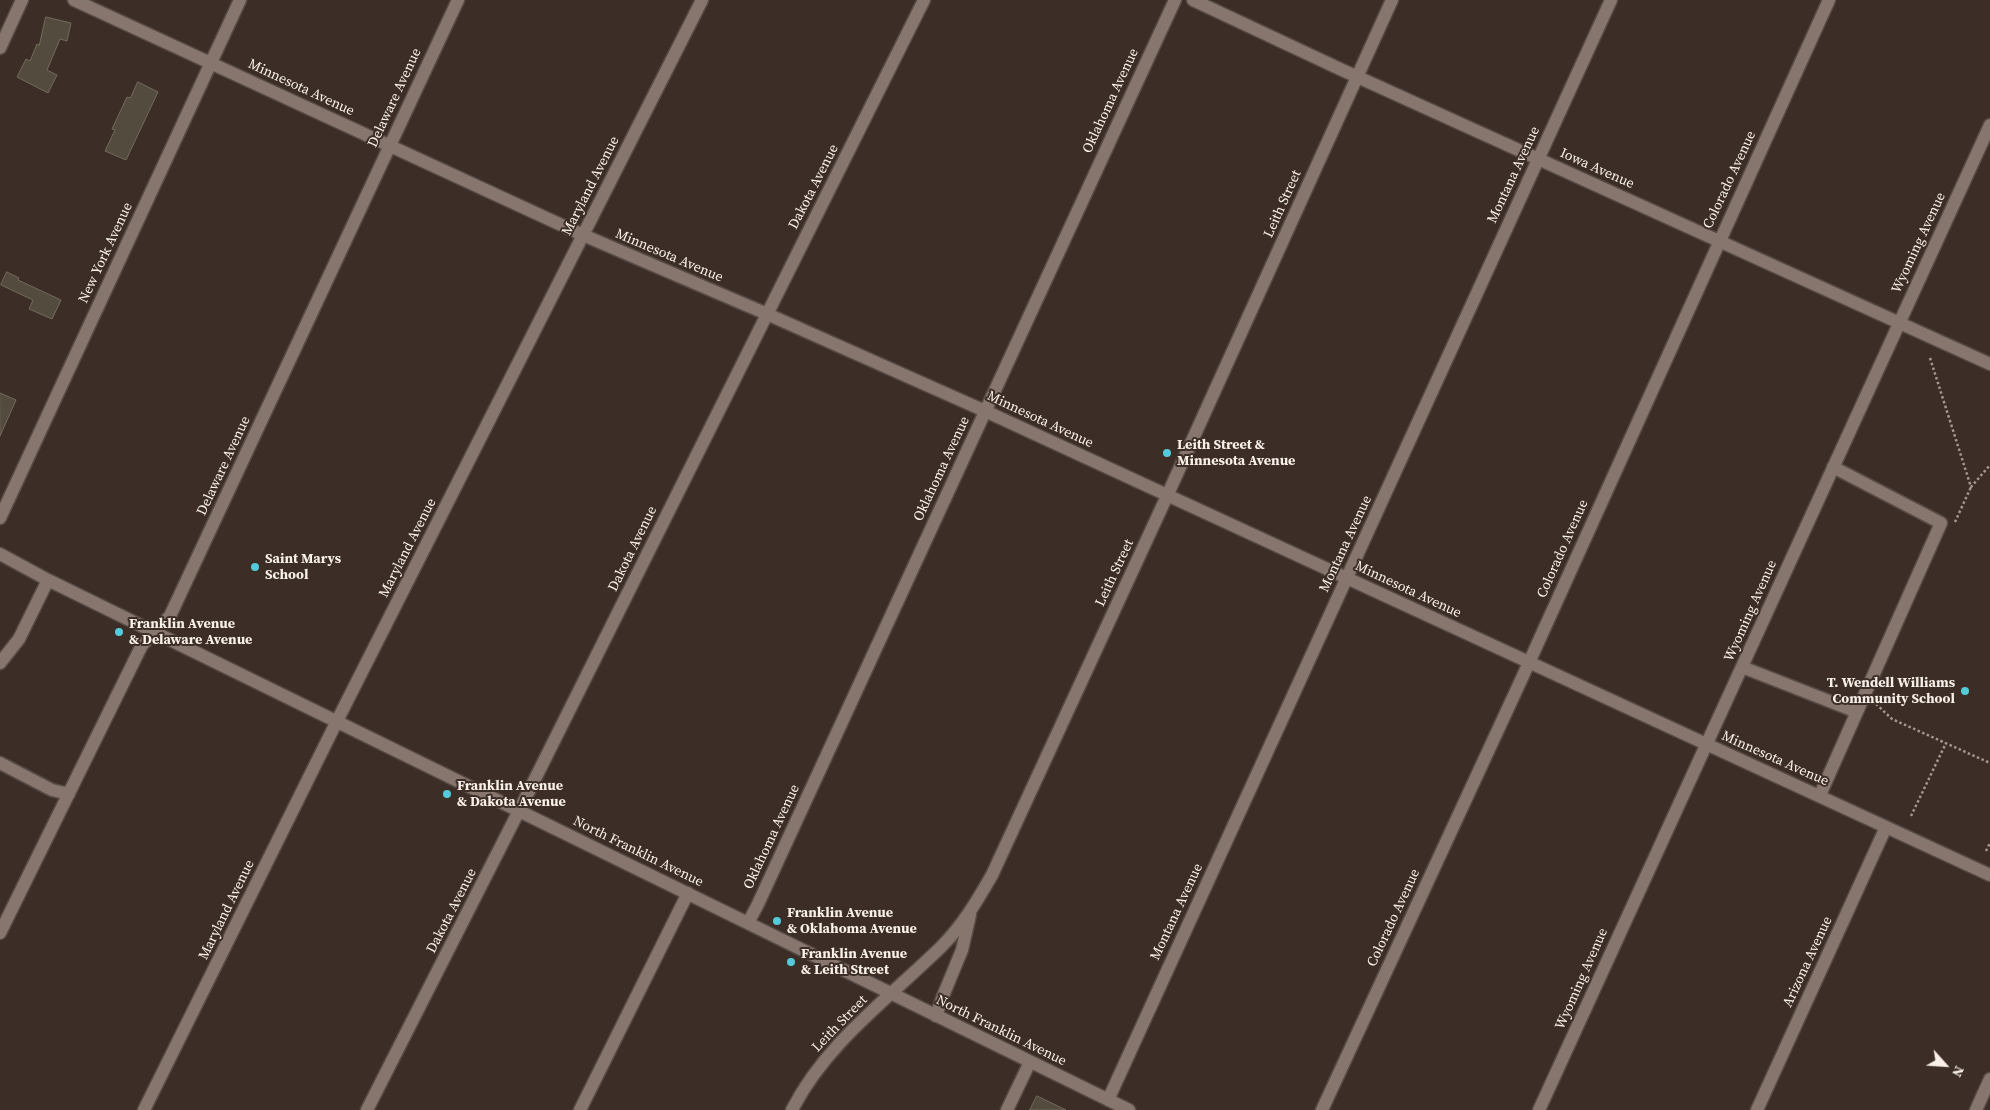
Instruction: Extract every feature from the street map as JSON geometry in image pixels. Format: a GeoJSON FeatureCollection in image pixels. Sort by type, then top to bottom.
{"type":"FeatureCollection","features":[{"type":"Feature","properties":{"kind":"street"},"geometry":{"type":"LineString","coordinates":[[0,48],[22,0]]}},
{"type":"Feature","properties":{"kind":"street","name":"Minnesota Avenue"},"geometry":{"type":"LineString","coordinates":[[74,0],[583,235],[985,411],[1990,875]]}},
{"type":"Feature","properties":{"kind":"street","name":"New York Avenue"},"geometry":{"type":"LineString","coordinates":[[0,518],[240,0]]}},
{"type":"Feature","properties":{"kind":"street","name":"Delaware Avenue"},"geometry":{"type":"LineString","coordinates":[[0,933],[142,645],[170,616],[458,0]]}},
{"type":"Feature","properties":{"kind":"street","name":"Maryland Avenue"},"geometry":{"type":"LineString","coordinates":[[144,1110],[337,722],[702,0]]}},
{"type":"Feature","properties":{"kind":"street","name":"Dakota Avenue"},"geometry":{"type":"LineString","coordinates":[[366,1110],[520,810],[924,0]]}},
{"type":"Feature","properties":{"kind":"street","name":"Oklahoma Avenue"},"geometry":{"type":"LineString","coordinates":[[748,923],[1175,0]]}},
{"type":"Feature","properties":{"kind":"street","name":"Iowa Avenue"},"geometry":{"type":"LineString","coordinates":[[1193,0],[1990,364]]}},
{"type":"Feature","properties":{"kind":"street","name":"Leith Street"},"geometry":{"type":"LineString","coordinates":[[792,1110],[808,1082],[825,1060],[891,993],[942,946],[971,912],[992,875],[1167,496],[1392,0]]}},
{"type":"Feature","properties":{"kind":"street","name":"Montana Avenue"},"geometry":{"type":"LineString","coordinates":[[1108,1100],[1611,0]]}},
{"type":"Feature","properties":{"kind":"street","name":"Colorado Avenue"},"geometry":{"type":"LineString","coordinates":[[1322,1110],[1529,662],[1829,0]]}},
{"type":"Feature","properties":{"kind":"street","name":"Wyoming Avenue"},"geometry":{"type":"LineString","coordinates":[[1539,1110],[1990,125]]}},
{"type":"Feature","properties":{"kind":"street"},"geometry":{"type":"LineString","coordinates":[[1820,796],[1941,523],[1833,467]]}},
{"type":"Feature","properties":{"kind":"street","name":"North Franklin Avenue"},"geometry":{"type":"LineString","coordinates":[[0,554],[48,580],[1129,1110]]}},
{"type":"Feature","properties":{"kind":"street"},"geometry":{"type":"LineString","coordinates":[[0,663],[20,639],[48,580]]}},
{"type":"Feature","properties":{"kind":"street"},"geometry":{"type":"LineString","coordinates":[[1742,666],[1857,712]]}},
{"type":"Feature","properties":{"kind":"street"},"geometry":{"type":"LineString","coordinates":[[0,763],[52,790],[69,794]]}},
{"type":"Feature","properties":{"kind":"street","name":"Arizona Avenue"},"geometry":{"type":"LineString","coordinates":[[1757,1110],[1886,827]]}},
{"type":"Feature","properties":{"kind":"street"},"geometry":{"type":"LineString","coordinates":[[580,1110],[688,893]]}},
{"type":"Feature","properties":{"kind":"street"},"geometry":{"type":"LineString","coordinates":[[936,1016],[962,950],[971,912]]}},
{"type":"Feature","properties":{"kind":"street"},"geometry":{"type":"LineString","coordinates":[[1007,1110],[1030,1062]]}},
{"type":"Feature","properties":{"kind":"street"},"geometry":{"type":"LineString","coordinates":[[1976,1110],[1990,1079]]}},
{"type":"Feature","properties":{"kind":"path"},"geometry":{"type":"LineString","coordinates":[[1930,358],[1971,487],[1990,465]]}},
{"type":"Feature","properties":{"kind":"path"},"geometry":{"type":"LineString","coordinates":[[1874,701],[1892,719],[1990,763]]}},
{"type":"Feature","properties":{"kind":"path"},"geometry":{"type":"LineString","coordinates":[[1912,816],[1946,743]]}},
{"type":"Feature","properties":{"kind":"path"},"geometry":{"type":"LineString","coordinates":[[1986,851],[1990,843]]}},
{"type":"Feature","properties":{"kind":"building"},"geometry":{"type":"Polygon","coordinates":[[[46,17],[71,23],[67,41],[60,39],[47,70],[57,75],[48,93],[17,77],[26,59],[30,61],[37,44],[39,45],[46,17]]]}},
{"type":"Feature","properties":{"kind":"building"},"geometry":{"type":"Polygon","coordinates":[[[138,82],[158,92],[126,160],[105,151],[115,130],[112,129],[127,97],[130,98],[138,82]]]}},
{"type":"Feature","properties":{"kind":"building"},"geometry":{"type":"Polygon","coordinates":[[[7,272],[19,278],[18,280],[61,300],[52,319],[29,309],[33,300],[1,285],[7,272]]]}},
{"type":"Feature","properties":{"kind":"building"},"geometry":{"type":"Polygon","coordinates":[[[0,393],[16,400],[0,436],[0,393]]]}},
{"type":"Feature","properties":{"kind":"building"},"geometry":{"type":"Polygon","coordinates":[[[1037,1096],[1066,1110],[1030,1110],[1037,1096]]]}},
{"type":"Feature","properties":{"kind":"place","name":"Leith Street & Minnesota Avenue"},"geometry":{"type":"Point","coordinates":[1167,453]}},
{"type":"Feature","properties":{"kind":"place","name":"Saint Marys School"},"geometry":{"type":"Point","coordinates":[255,567]}},
{"type":"Feature","properties":{"kind":"place","name":"Franklin Avenue & Delaware Avenue"},"geometry":{"type":"Point","coordinates":[119,632]}},
{"type":"Feature","properties":{"kind":"place","name":"T. Wendell Williams Community School"},"geometry":{"type":"Point","coordinates":[1965,691]}},
{"type":"Feature","properties":{"kind":"place","name":"Franklin Avenue & Dakota Avenue"},"geometry":{"type":"Point","coordinates":[447,794]}},
{"type":"Feature","properties":{"kind":"place","name":"Franklin Avenue & Oklahoma Avenue"},"geometry":{"type":"Point","coordinates":[777,921]}},
{"type":"Feature","properties":{"kind":"place","name":"Franklin Avenue & Leith Street"},"geometry":{"type":"Point","coordinates":[791,962]}}]}
